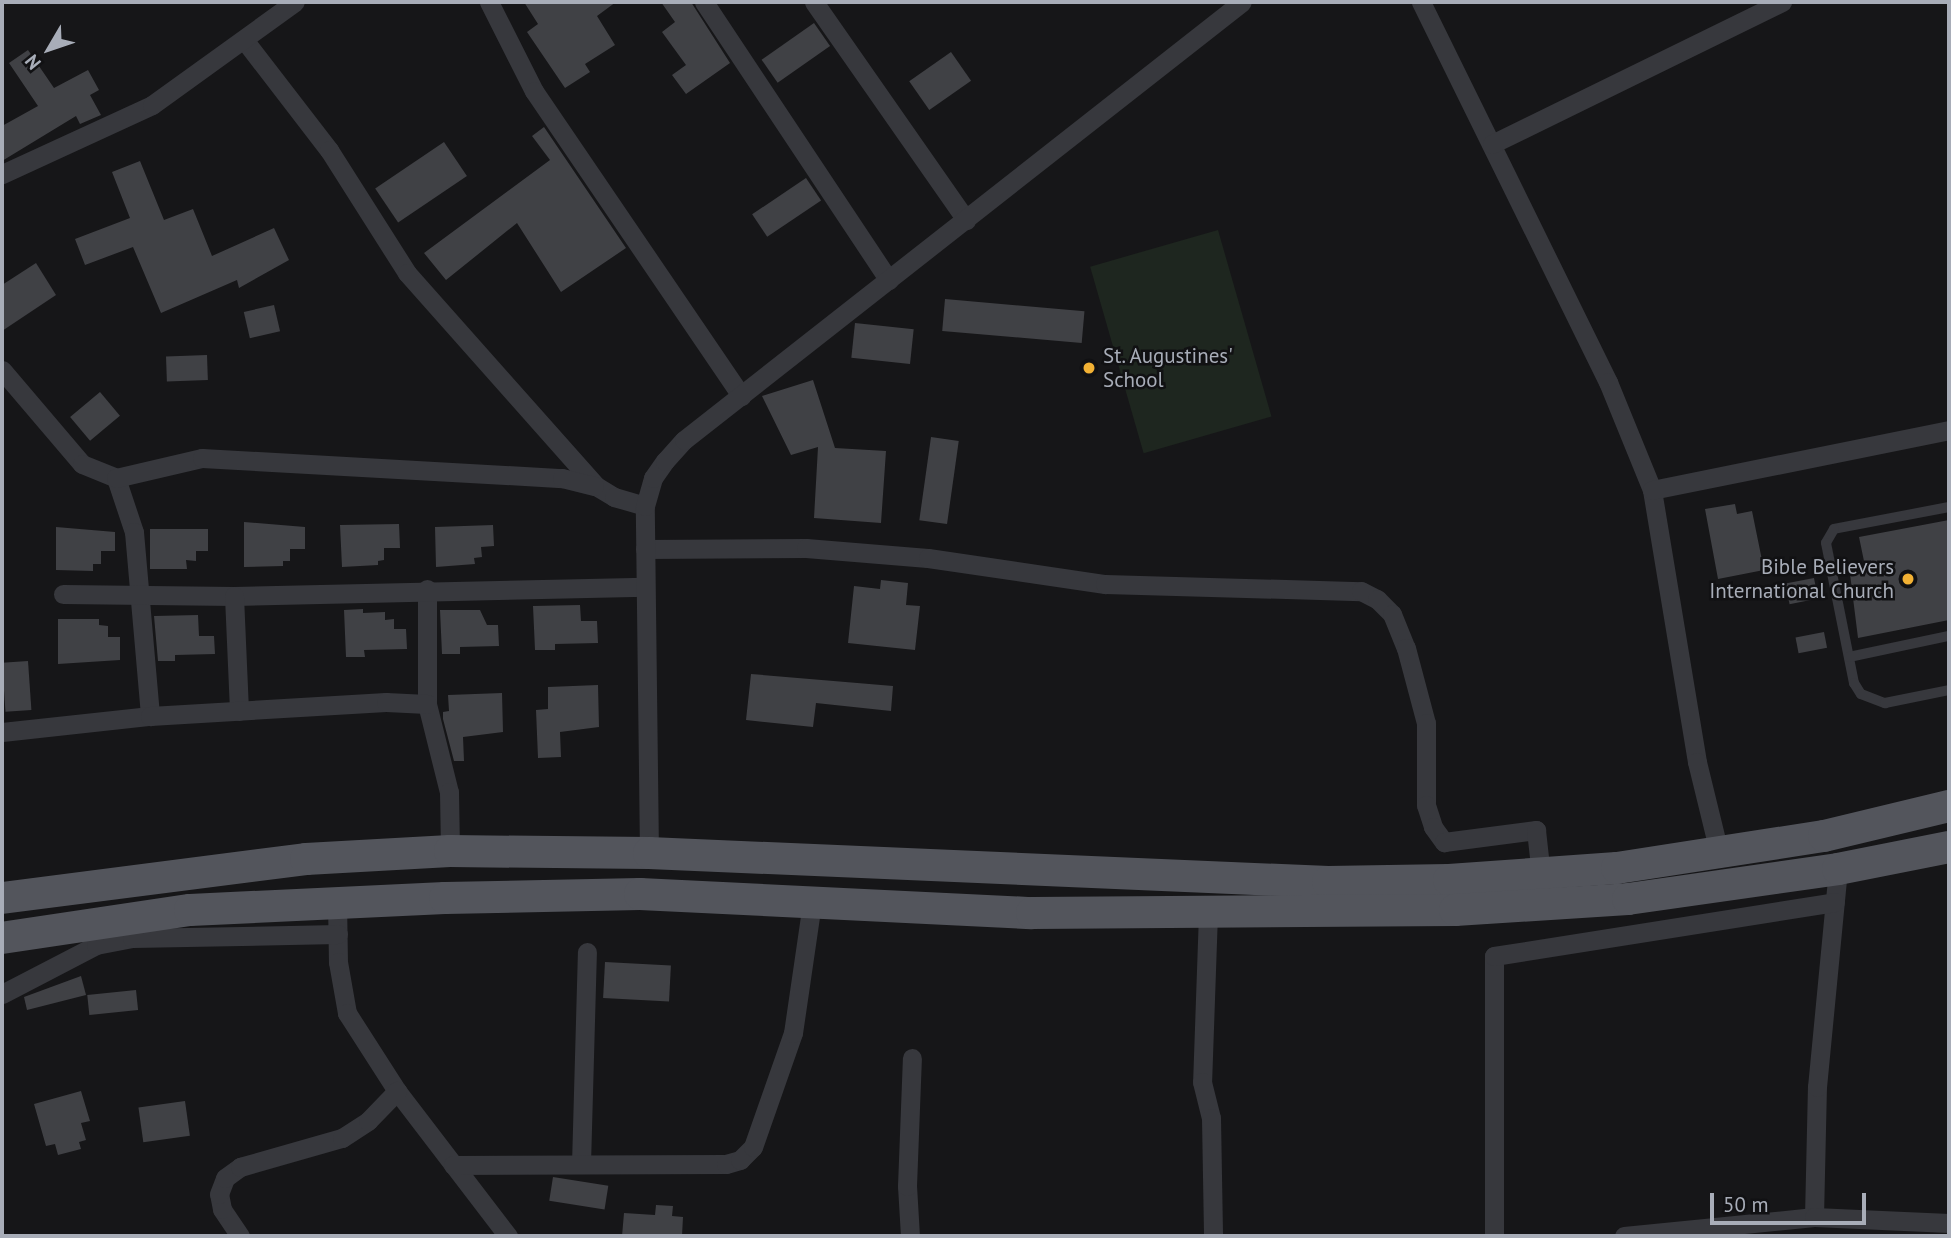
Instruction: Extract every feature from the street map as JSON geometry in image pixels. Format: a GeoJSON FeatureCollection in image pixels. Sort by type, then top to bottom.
{"type":"FeatureCollection","features":[{"type":"Feature","properties":{"kind":"main road"},"geometry":{"type":"LineString","coordinates":[[2,898],[306,859],[450,851],[649,853],[1328,881],[1541,875],[1824,836],[1949,806]]}},
{"type":"Feature","properties":{"kind":"main road"},"geometry":{"type":"LineString","coordinates":[[2,938],[190,910],[337,900],[640,894],[1032,913],[1208,913],[1569,904],[1838,869],[1949,847]]}},
{"type":"Feature","properties":{"kind":"main road"},"geometry":{"type":"LineString","coordinates":[[188,873],[190,910]]}},
{"type":"Feature","properties":{"kind":"street"},"geometry":{"type":"LineString","coordinates":[[2,174],[152,106],[245,41],[295,2]]}},
{"type":"Feature","properties":{"kind":"street"},"geometry":{"type":"LineString","coordinates":[[489,2],[534,91],[741,396]]}},
{"type":"Feature","properties":{"kind":"street"},"geometry":{"type":"LineString","coordinates":[[704,2],[889,280]]}},
{"type":"Feature","properties":{"kind":"street"},"geometry":{"type":"LineString","coordinates":[[814,2],[966,220]]}},
{"type":"Feature","properties":{"kind":"street"},"geometry":{"type":"LineString","coordinates":[[649,853],[645,506],[653,478],[665,461],[741,396],[1242,2]]}},
{"type":"Feature","properties":{"kind":"street"},"geometry":{"type":"LineString","coordinates":[[1421,2],[1608,382],[1652,490],[1697,762],[1719,852]]}},
{"type":"Feature","properties":{"kind":"street"},"geometry":{"type":"LineString","coordinates":[[1492,144],[1782,2]]}},
{"type":"Feature","properties":{"kind":"street"},"geometry":{"type":"LineString","coordinates":[[245,41],[329,150],[407,273],[596,486],[614,497],[645,506]]}},
{"type":"Feature","properties":{"kind":"street"},"geometry":{"type":"LineString","coordinates":[[2,370],[82,464],[116,478],[202,458],[562,478],[596,486]]}},
{"type":"Feature","properties":{"kind":"street"},"geometry":{"type":"LineString","coordinates":[[1652,490],[1949,430]]}},
{"type":"Feature","properties":{"kind":"street"},"geometry":{"type":"LineString","coordinates":[[116,478],[134,532],[150,716]]}},
{"type":"Feature","properties":{"kind":"street"},"geometry":{"type":"LineString","coordinates":[[645,549],[806,548],[928,558],[1105,584],[1361,592],[1377,599],[1392,614],[1406,648],[1426,723],[1426,805],[1433,827],[1444,842],[1536,830],[1541,875]]}},
{"type":"Feature","properties":{"kind":"street"},"geometry":{"type":"LineString","coordinates":[[63,593],[234,596],[427,589],[645,587]]}},
{"type":"Feature","properties":{"kind":"street"},"geometry":{"type":"LineString","coordinates":[[427,589],[427,704],[449,792],[450,851]]}},
{"type":"Feature","properties":{"kind":"street"},"geometry":{"type":"LineString","coordinates":[[234,596],[239,711]]}},
{"type":"Feature","properties":{"kind":"street"},"geometry":{"type":"LineString","coordinates":[[2,732],[150,716],[386,702],[427,704]]}},
{"type":"Feature","properties":{"kind":"street"},"geometry":{"type":"LineString","coordinates":[[1814,1217],[1816,1087],[1838,869]]}},
{"type":"Feature","properties":{"kind":"street"},"geometry":{"type":"LineString","coordinates":[[337,900],[338,962],[347,1013],[397,1091],[508,1236]]}},
{"type":"Feature","properties":{"kind":"street"},"geometry":{"type":"LineString","coordinates":[[453,1165],[726,1164],[740,1160],[753,1147],[793,1033],[813,902]]}},
{"type":"Feature","properties":{"kind":"street"},"geometry":{"type":"LineString","coordinates":[[1494,1236],[1494,956],[1835,902]]}},
{"type":"Feature","properties":{"kind":"street"},"geometry":{"type":"LineString","coordinates":[[1208,913],[1202,1082],[1211,1118],[1213,1236]]}},
{"type":"Feature","properties":{"kind":"street"},"geometry":{"type":"LineString","coordinates":[[2,994],[83,951],[132,938],[338,934]]}},
{"type":"Feature","properties":{"kind":"street"},"geometry":{"type":"LineString","coordinates":[[581,1164],[587,952]]}},
{"type":"Feature","properties":{"kind":"street"},"geometry":{"type":"LineString","coordinates":[[910,1236],[907,1186],[912,1058]]}},
{"type":"Feature","properties":{"kind":"street"},"geometry":{"type":"LineString","coordinates":[[240,1236],[222,1209],[219,1194],[225,1178],[240,1167],[342,1139],[368,1121],[397,1091]]}},
{"type":"Feature","properties":{"kind":"street"},"geometry":{"type":"LineString","coordinates":[[1625,1236],[1721,1231],[1814,1217],[1949,1223]]}},
{"type":"Feature","properties":{"kind":"lane"},"geometry":{"type":"LineString","coordinates":[[1949,507],[1834,529],[1826,543],[1854,683],[1873,700],[1885,703],[1949,690]]}},
{"type":"Feature","properties":{"kind":"lane"},"geometry":{"type":"LineString","coordinates":[[1849,657],[1949,636]]}},
{"type":"Feature","properties":{"kind":"shaded area"},"geometry":{"type":"Polygon","coordinates":[[[1218,230],[1271,416],[1144,453],[1090,267],[1218,230]]]}},
{"type":"Feature","properties":{"kind":"building"},"geometry":{"type":"Polygon","coordinates":[[[524,2],[616,2],[597,16],[615,45],[585,64],[590,72],[565,88],[527,32],[538,24],[524,2]]]}},
{"type":"Feature","properties":{"kind":"building"},"geometry":{"type":"Polygon","coordinates":[[[661,2],[691,2],[730,63],[686,94],[672,75],[686,65],[662,32],[675,22],[661,2]]]}},
{"type":"Feature","properties":{"kind":"building"},"geometry":{"type":"Polygon","coordinates":[[[814,23],[830,46],[778,83],[762,60],[814,23]]]}},
{"type":"Feature","properties":{"kind":"building"},"geometry":{"type":"Polygon","coordinates":[[[28,50],[54,88],[88,70],[99,90],[90,95],[101,115],[80,124],[76,116],[2,161],[2,126],[38,106],[9,63],[28,50]]]}},
{"type":"Feature","properties":{"kind":"building"},"geometry":{"type":"Polygon","coordinates":[[[951,52],[971,81],[929,110],[909,81],[951,52]]]}},
{"type":"Feature","properties":{"kind":"building"},"geometry":{"type":"Polygon","coordinates":[[[544,127],[626,248],[561,292],[517,223],[446,280],[424,253],[550,160],[532,136],[544,127]]]}},
{"type":"Feature","properties":{"kind":"building"},"geometry":{"type":"Polygon","coordinates":[[[444,142],[467,176],[398,222],[375,188],[444,142]]]}},
{"type":"Feature","properties":{"kind":"building"},"geometry":{"type":"Polygon","coordinates":[[[140,161],[164,220],[193,209],[212,256],[274,228],[289,260],[239,288],[237,280],[161,313],[133,247],[85,265],[75,239],[130,218],[112,172],[140,161]]]}},
{"type":"Feature","properties":{"kind":"building"},"geometry":{"type":"Polygon","coordinates":[[[806,178],[821,200],[767,237],[752,214],[806,178]]]}},
{"type":"Feature","properties":{"kind":"building"},"geometry":{"type":"Polygon","coordinates":[[[36,263],[56,295],[2,331],[2,285],[36,263]]]}},
{"type":"Feature","properties":{"kind":"building"},"geometry":{"type":"Polygon","coordinates":[[[945,299],[1084,311],[1082,343],[942,331],[945,299]]]}},
{"type":"Feature","properties":{"kind":"building"},"geometry":{"type":"Polygon","coordinates":[[[274,305],[280,331],[250,338],[244,312],[274,305]]]}},
{"type":"Feature","properties":{"kind":"building"},"geometry":{"type":"Polygon","coordinates":[[[855,323],[914,329],[910,364],[851,358],[855,323]]]}},
{"type":"Feature","properties":{"kind":"building"},"geometry":{"type":"Polygon","coordinates":[[[207,355],[208,380],[167,381],[166,356],[207,355]]]}},
{"type":"Feature","properties":{"kind":"building"},"geometry":{"type":"Polygon","coordinates":[[[813,380],[835,448],[886,451],[881,523],[814,518],[818,447],[791,455],[762,396],[813,380]]]}},
{"type":"Feature","properties":{"kind":"building"},"geometry":{"type":"Polygon","coordinates":[[[100,392],[120,416],[90,441],[70,417],[100,392]]]}},
{"type":"Feature","properties":{"kind":"building"},"geometry":{"type":"Polygon","coordinates":[[[931,437],[959,441],[947,524],[919,520],[931,437]]]}},
{"type":"Feature","properties":{"kind":"building"},"geometry":{"type":"Polygon","coordinates":[[[1735,504],[1737,514],[1752,511],[1764,570],[1718,579],[1705,509],[1735,504]]]}},
{"type":"Feature","properties":{"kind":"building","name":"Bible Believers International Church"},"geometry":{"type":"Polygon","coordinates":[[[1949,520],[1949,620],[1858,638],[1849,566],[1865,566],[1859,537],[1949,520]]]}},
{"type":"Feature","properties":{"kind":"building"},"geometry":{"type":"Polygon","coordinates":[[[244,522],[305,527],[305,549],[290,549],[290,561],[283,561],[283,566],[244,567],[244,522]]]}},
{"type":"Feature","properties":{"kind":"building"},"geometry":{"type":"Polygon","coordinates":[[[399,524],[400,548],[384,548],[384,560],[378,561],[378,565],[342,567],[340,525],[399,524]]]}},
{"type":"Feature","properties":{"kind":"building"},"geometry":{"type":"Polygon","coordinates":[[[493,525],[494,546],[481,547],[482,557],[474,558],[475,564],[436,567],[435,527],[493,525]]]}},
{"type":"Feature","properties":{"kind":"building"},"geometry":{"type":"Polygon","coordinates":[[[56,527],[115,532],[115,551],[101,551],[101,564],[93,564],[93,571],[56,570],[56,527]]]}},
{"type":"Feature","properties":{"kind":"building"},"geometry":{"type":"Polygon","coordinates":[[[150,529],[208,529],[208,551],[196,551],[196,561],[186,560],[187,569],[150,569],[150,529]]]}},
{"type":"Feature","properties":{"kind":"building"},"geometry":{"type":"Polygon","coordinates":[[[1814,578],[1818,599],[1790,604],[1786,584],[1814,578]]]}},
{"type":"Feature","properties":{"kind":"building"},"geometry":{"type":"Polygon","coordinates":[[[881,580],[908,583],[906,605],[920,606],[915,650],[848,643],[854,586],[880,589],[881,580]]]}},
{"type":"Feature","properties":{"kind":"building"},"geometry":{"type":"Polygon","coordinates":[[[580,605],[581,621],[597,621],[598,643],[555,644],[555,650],[535,650],[533,606],[580,605]]]}},
{"type":"Feature","properties":{"kind":"building"},"geometry":{"type":"Polygon","coordinates":[[[363,609],[363,613],[385,612],[385,620],[394,619],[394,629],[406,629],[407,649],[364,650],[365,657],[346,657],[344,610],[363,609]]]}},
{"type":"Feature","properties":{"kind":"building"},"geometry":{"type":"Polygon","coordinates":[[[440,610],[480,610],[487,625],[498,625],[499,646],[460,647],[460,654],[442,654],[440,610]]]}},
{"type":"Feature","properties":{"kind":"building"},"geometry":{"type":"Polygon","coordinates":[[[198,615],[199,636],[214,636],[215,654],[175,655],[175,661],[158,661],[154,616],[198,615]]]}},
{"type":"Feature","properties":{"kind":"building"},"geometry":{"type":"Polygon","coordinates":[[[58,619],[99,619],[99,625],[108,626],[108,637],[120,637],[120,660],[58,664],[58,619]]]}},
{"type":"Feature","properties":{"kind":"building"},"geometry":{"type":"Polygon","coordinates":[[[1824,632],[1827,648],[1799,653],[1796,638],[1824,632]]]}},
{"type":"Feature","properties":{"kind":"building"},"geometry":{"type":"Polygon","coordinates":[[[28,661],[31,710],[5,712],[2,663],[28,661]]]}},
{"type":"Feature","properties":{"kind":"building"},"geometry":{"type":"Polygon","coordinates":[[[751,674],[893,686],[891,711],[816,703],[813,727],[746,720],[751,674]]]}},
{"type":"Feature","properties":{"kind":"building"},"geometry":{"type":"Polygon","coordinates":[[[598,685],[599,727],[560,732],[561,757],[538,758],[536,710],[548,709],[548,687],[598,685]]]}},
{"type":"Feature","properties":{"kind":"building"},"geometry":{"type":"Polygon","coordinates":[[[502,693],[503,732],[463,737],[464,761],[454,761],[443,719],[443,712],[449,711],[448,695],[502,693]]]}},
{"type":"Feature","properties":{"kind":"building"},"geometry":{"type":"Polygon","coordinates":[[[605,962],[671,965],[669,1001],[603,998],[605,962]]]}},
{"type":"Feature","properties":{"kind":"building"},"geometry":{"type":"Polygon","coordinates":[[[81,976],[86,995],[27,1010],[24,997],[81,976]]]}},
{"type":"Feature","properties":{"kind":"building"},"geometry":{"type":"Polygon","coordinates":[[[136,990],[138,1010],[89,1015],[87,995],[136,990]]]}},
{"type":"Feature","properties":{"kind":"building"},"geometry":{"type":"Polygon","coordinates":[[[81,1091],[90,1121],[81,1123],[86,1140],[79,1142],[81,1149],[58,1155],[55,1144],[46,1146],[34,1104],[81,1091]]]}},
{"type":"Feature","properties":{"kind":"building"},"geometry":{"type":"Polygon","coordinates":[[[185,1101],[190,1136],[143,1142],[138,1108],[185,1101]]]}},
{"type":"Feature","properties":{"kind":"building"},"geometry":{"type":"Polygon","coordinates":[[[553,1177],[608,1186],[605,1209],[549,1201],[553,1177]]]}},
{"type":"Feature","properties":{"kind":"building"},"geometry":{"type":"Polygon","coordinates":[[[656,1205],[673,1206],[672,1216],[683,1217],[682,1236],[622,1236],[624,1213],[655,1215],[656,1205]]]}},
{"type":"Feature","properties":{"kind":"place","name":"St. Augustines' School"},"geometry":{"type":"Point","coordinates":[1089,368]}},
{"type":"Feature","properties":{"kind":"place","name":"Bible Believers International Church"},"geometry":{"type":"Point","coordinates":[1908,579]}}]}
